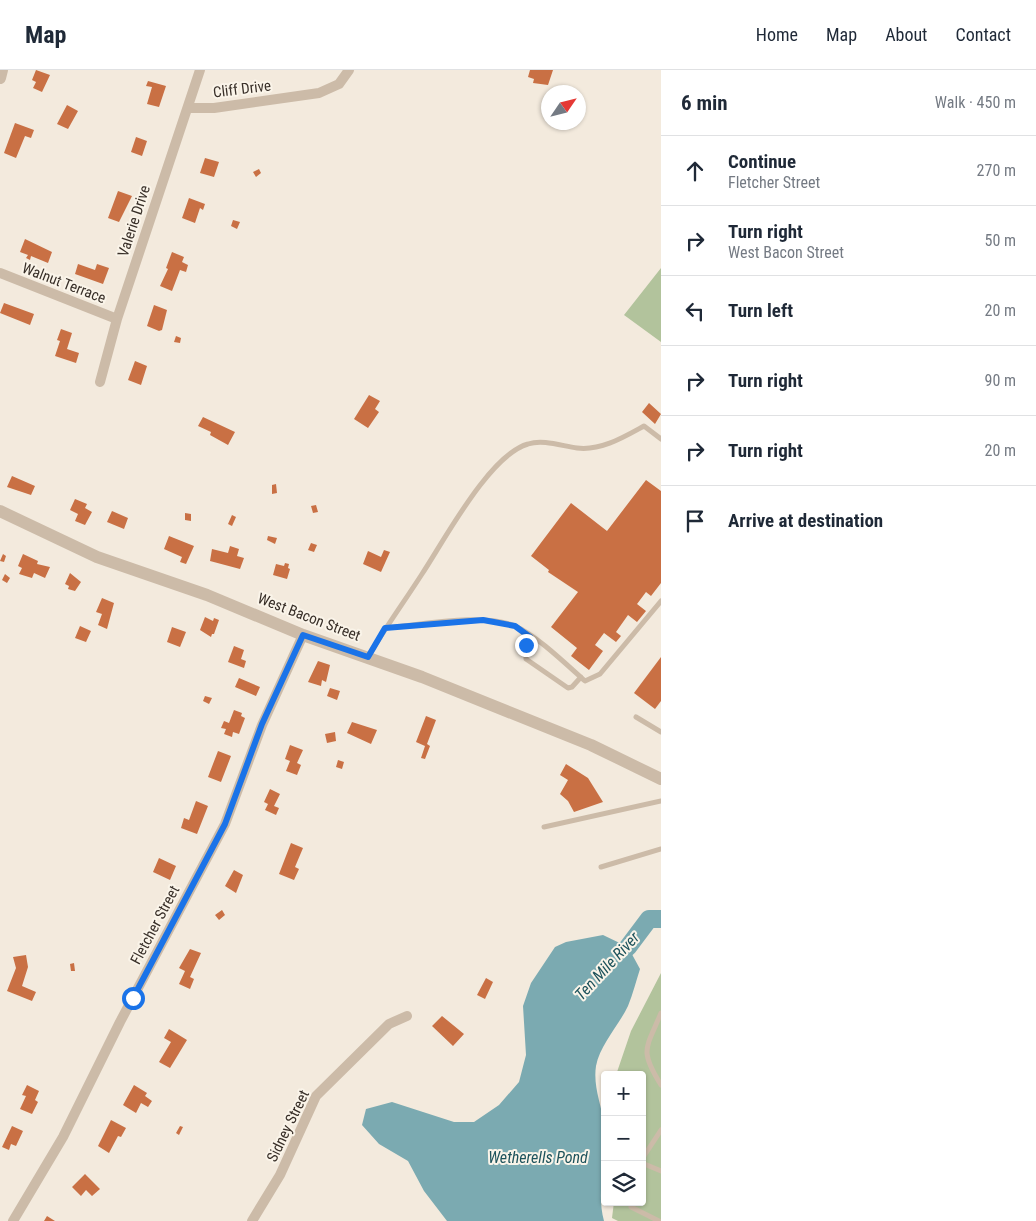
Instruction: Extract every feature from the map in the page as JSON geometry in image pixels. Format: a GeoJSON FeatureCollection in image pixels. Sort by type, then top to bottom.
{"type":"FeatureCollection","features":[{"type":"Feature","properties":{"kind":"street"},"geometry":{"type":"LineString","coordinates":[[0,78],[2,70]]}},
{"type":"Feature","properties":{"kind":"street","name":"Valerie Drive"},"geometry":{"type":"LineString","coordinates":[[100,382],[117,319],[200,70]]}},
{"type":"Feature","properties":{"kind":"street","name":"Cliff Drive"},"geometry":{"type":"LineString","coordinates":[[188,108],[214,108],[319,93],[339,84],[349,70]]}},
{"type":"Feature","properties":{"kind":"street","name":"Walnut Terrace"},"geometry":{"type":"LineString","coordinates":[[0,273],[117,319]]}},
{"type":"Feature","properties":{"kind":"street","name":"West Bacon Street"},"geometry":{"type":"LineString","coordinates":[[0,510],[97,557],[206,595],[303,635],[368,657],[591,745],[661,779]]}},
{"type":"Feature","properties":{"kind":"street","name":"Fletcher Street"},"geometry":{"type":"LineString","coordinates":[[13,1221],[63,1137],[120,1022],[225,824],[262,724],[303,635]]}},
{"type":"Feature","properties":{"kind":"street","name":"Sidney Street"},"geometry":{"type":"LineString","coordinates":[[252,1221],[280,1175],[316,1096],[389,1024],[407,1016]]}},
{"type":"Feature","properties":{"kind":"lane"},"geometry":{"type":"LineString","coordinates":[[368,657],[452,526],[481,486],[508,455],[528,444],[554,443],[589,448],[617,441],[644,426],[661,440]]}},
{"type":"Feature","properties":{"kind":"lane"},"geometry":{"type":"LineString","coordinates":[[385,628],[483,620],[515,626],[585,681],[600,674],[661,601]]}},
{"type":"Feature","properties":{"kind":"lane"},"geometry":{"type":"LineString","coordinates":[[530,637],[526,645],[526,659],[568,688],[572,687],[581,677]]}},
{"type":"Feature","properties":{"kind":"lane"},"geometry":{"type":"LineString","coordinates":[[636,717],[661,732]]}},
{"type":"Feature","properties":{"kind":"lane"},"geometry":{"type":"LineString","coordinates":[[544,827],[661,801]]}},
{"type":"Feature","properties":{"kind":"lane"},"geometry":{"type":"LineString","coordinates":[[601,867],[661,849]]}},
{"type":"Feature","properties":{"kind":"lane"},"geometry":{"type":"LineString","coordinates":[[661,1013],[645,1050],[651,1069],[661,1085]]}},
{"type":"Feature","properties":{"kind":"lane"},"geometry":{"type":"LineString","coordinates":[[646,1154],[661,1130]]}},
{"type":"Feature","properties":{"kind":"lane"},"geometry":{"type":"LineString","coordinates":[[646,1163],[661,1171]]}},
{"type":"Feature","properties":{"kind":"lane"},"geometry":{"type":"LineString","coordinates":[[631,1206],[659,1221]]}},
{"type":"Feature","properties":{"kind":"green space"},"geometry":{"type":"Polygon","coordinates":[[[661,268],[661,342],[624,315],[661,268]]]}},
{"type":"Feature","properties":{"kind":"green space"},"geometry":{"type":"Polygon","coordinates":[[[661,973],[661,1221],[618,1221],[612,1218],[614,1206],[646,1206],[646,1071],[617,1071],[631,1031],[661,973]]]}},
{"type":"Feature","properties":{"kind":"water","name":"Wetherells Pond"},"geometry":{"type":"Polygon","coordinates":[[[603,935],[628,947],[640,969],[628,1006],[601,1050],[595,1073],[601,1110],[601,1206],[604,1221],[447,1221],[424,1191],[408,1161],[379,1144],[362,1125],[366,1109],[392,1102],[454,1122],[474,1122],[499,1105],[519,1082],[526,1055],[523,1006],[531,983],[555,947],[566,942],[603,935]]]}},
{"type":"Feature","properties":{"kind":"building"},"geometry":{"type":"Polygon","coordinates":[[[36,70],[50,75],[42,92],[33,88],[36,82],[32,80],[36,70]]]}},
{"type":"Feature","properties":{"kind":"building"},"geometry":{"type":"Polygon","coordinates":[[[530,70],[553,70],[548,85],[533,83],[534,79],[528,77],[530,70]]]}},
{"type":"Feature","properties":{"kind":"building"},"geometry":{"type":"Polygon","coordinates":[[[148,81],[166,86],[159,107],[147,104],[152,87],[146,86],[148,81]]]}},
{"type":"Feature","properties":{"kind":"building"},"geometry":{"type":"Polygon","coordinates":[[[67,105],[78,111],[68,129],[57,124],[67,105]]]}},
{"type":"Feature","properties":{"kind":"building"},"geometry":{"type":"Polygon","coordinates":[[[15,123],[34,130],[31,138],[25,136],[16,158],[4,153],[15,123]]]}},
{"type":"Feature","properties":{"kind":"building"},"geometry":{"type":"Polygon","coordinates":[[[136,137],[147,141],[142,156],[131,152],[136,137]]]}},
{"type":"Feature","properties":{"kind":"building"},"geometry":{"type":"Polygon","coordinates":[[[205,158],[219,162],[214,177],[200,173],[205,158]]]}},
{"type":"Feature","properties":{"kind":"building"},"geometry":{"type":"Polygon","coordinates":[[[259,169],[261,173],[256,177],[253,172],[259,169]]]}},
{"type":"Feature","properties":{"kind":"building"},"geometry":{"type":"Polygon","coordinates":[[[118,191],[132,196],[119,222],[108,218],[118,191]]]}},
{"type":"Feature","properties":{"kind":"building"},"geometry":{"type":"Polygon","coordinates":[[[189,198],[205,204],[203,210],[200,208],[195,223],[182,218],[189,198]]]}},
{"type":"Feature","properties":{"kind":"building"},"geometry":{"type":"Polygon","coordinates":[[[233,220],[240,222],[237,229],[231,226],[233,220]]]}},
{"type":"Feature","properties":{"kind":"building"},"geometry":{"type":"Polygon","coordinates":[[[25,239],[52,252],[48,263],[31,256],[30,260],[26,258],[28,255],[20,252],[25,239]]]}},
{"type":"Feature","properties":{"kind":"building"},"geometry":{"type":"Polygon","coordinates":[[[172,252],[184,257],[182,262],[188,265],[186,272],[180,270],[172,291],[160,286],[168,269],[166,268],[172,252]]]}},
{"type":"Feature","properties":{"kind":"building"},"geometry":{"type":"Polygon","coordinates":[[[78,264],[95,270],[97,264],[109,268],[103,284],[75,274],[78,264]]]}},
{"type":"Feature","properties":{"kind":"building"},"geometry":{"type":"Polygon","coordinates":[[[4,303],[34,314],[30,325],[0,313],[4,303]]]}},
{"type":"Feature","properties":{"kind":"building"},"geometry":{"type":"Polygon","coordinates":[[[154,305],[167,310],[162,330],[159,331],[147,326],[154,305]]]}},
{"type":"Feature","properties":{"kind":"building"},"geometry":{"type":"Polygon","coordinates":[[[61,329],[72,333],[67,349],[79,353],[76,363],[55,356],[60,341],[57,340],[61,329]]]}},
{"type":"Feature","properties":{"kind":"building"},"geometry":{"type":"Polygon","coordinates":[[[176,336],[181,338],[180,343],[174,342],[176,336]]]}},
{"type":"Feature","properties":{"kind":"building"},"geometry":{"type":"Polygon","coordinates":[[[135,361],[147,366],[141,385],[128,380],[135,361]]]}},
{"type":"Feature","properties":{"kind":"building"},"geometry":{"type":"Polygon","coordinates":[[[369,395],[380,401],[375,409],[379,412],[368,428],[354,419],[369,395]]]}},
{"type":"Feature","properties":{"kind":"building"},"geometry":{"type":"Polygon","coordinates":[[[649,403],[661,414],[655,424],[642,412],[649,403]]]}},
{"type":"Feature","properties":{"kind":"building"},"geometry":{"type":"Polygon","coordinates":[[[203,417],[235,432],[228,445],[210,435],[211,432],[198,426],[203,417]]]}},
{"type":"Feature","properties":{"kind":"building"},"geometry":{"type":"Polygon","coordinates":[[[12,476],[35,486],[31,495],[7,487],[12,476]]]}},
{"type":"Feature","properties":{"kind":"building"},"geometry":{"type":"Polygon","coordinates":[[[646,480],[661,491],[661,583],[651,596],[646,592],[637,604],[646,611],[637,622],[628,615],[616,632],[621,636],[616,642],[604,633],[595,645],[603,651],[589,670],[571,656],[577,648],[551,627],[578,592],[548,572],[549,570],[531,556],[571,503],[607,531],[646,480]]]}},
{"type":"Feature","properties":{"kind":"building"},"geometry":{"type":"Polygon","coordinates":[[[276,484],[277,493],[272,494],[272,485],[276,484]]]}},
{"type":"Feature","properties":{"kind":"building"},"geometry":{"type":"Polygon","coordinates":[[[75,499],[87,504],[85,508],[92,512],[85,525],[75,521],[78,514],[70,510],[75,499]]]}},
{"type":"Feature","properties":{"kind":"building"},"geometry":{"type":"Polygon","coordinates":[[[316,505],[318,512],[313,513],[311,506],[316,505]]]}},
{"type":"Feature","properties":{"kind":"building"},"geometry":{"type":"Polygon","coordinates":[[[112,511],[128,518],[124,529],[107,522],[112,511]]]}},
{"type":"Feature","properties":{"kind":"building"},"geometry":{"type":"Polygon","coordinates":[[[185,513],[191,514],[191,521],[185,520],[185,513]]]}},
{"type":"Feature","properties":{"kind":"building"},"geometry":{"type":"Polygon","coordinates":[[[232,515],[236,517],[232,526],[228,524],[232,515]]]}},
{"type":"Feature","properties":{"kind":"building"},"geometry":{"type":"Polygon","coordinates":[[[169,536],[194,546],[186,564],[180,562],[182,557],[164,549],[169,536]]]}},
{"type":"Feature","properties":{"kind":"building"},"geometry":{"type":"Polygon","coordinates":[[[268,536],[277,538],[275,544],[267,540],[268,536]]]}},
{"type":"Feature","properties":{"kind":"building"},"geometry":{"type":"Polygon","coordinates":[[[311,543],[317,545],[314,552],[308,550],[311,543]]]}},
{"type":"Feature","properties":{"kind":"building"},"geometry":{"type":"Polygon","coordinates":[[[230,546],[239,549],[237,556],[244,558],[240,569],[210,561],[212,549],[228,553],[230,546]]]}},
{"type":"Feature","properties":{"kind":"building"},"geometry":{"type":"Polygon","coordinates":[[[384,550],[390,552],[381,572],[363,564],[368,551],[381,557],[384,550]]]}},
{"type":"Feature","properties":{"kind":"building"},"geometry":{"type":"Polygon","coordinates":[[[3,554],[6,556],[4,562],[0,561],[3,554]]]}},
{"type":"Feature","properties":{"kind":"building"},"geometry":{"type":"Polygon","coordinates":[[[23,554],[38,561],[37,564],[50,567],[45,578],[34,573],[32,578],[19,574],[22,568],[18,566],[23,554]]]}},
{"type":"Feature","properties":{"kind":"building"},"geometry":{"type":"Polygon","coordinates":[[[285,563],[289,564],[288,568],[290,569],[287,579],[273,575],[276,564],[284,566],[285,563]]]}},
{"type":"Feature","properties":{"kind":"building"},"geometry":{"type":"Polygon","coordinates":[[[70,573],[81,582],[75,591],[68,589],[69,586],[65,584],[70,573]]]}},
{"type":"Feature","properties":{"kind":"building"},"geometry":{"type":"Polygon","coordinates":[[[5,574],[10,578],[7,583],[2,580],[5,574]]]}},
{"type":"Feature","properties":{"kind":"building"},"geometry":{"type":"Polygon","coordinates":[[[102,598],[114,603],[107,629],[98,625],[102,614],[96,612],[102,598]]]}},
{"type":"Feature","properties":{"kind":"building"},"geometry":{"type":"Polygon","coordinates":[[[205,617],[213,621],[214,618],[219,620],[211,637],[200,630],[205,617]]]}},
{"type":"Feature","properties":{"kind":"building"},"geometry":{"type":"Polygon","coordinates":[[[80,626],[91,631],[86,642],[75,638],[80,626]]]}},
{"type":"Feature","properties":{"kind":"building"},"geometry":{"type":"Polygon","coordinates":[[[172,627],[186,632],[180,647],[167,642],[172,627]]]}},
{"type":"Feature","properties":{"kind":"building"},"geometry":{"type":"Polygon","coordinates":[[[234,646],[244,650],[241,659],[246,661],[244,668],[228,662],[234,646]]]}},
{"type":"Feature","properties":{"kind":"building"},"geometry":{"type":"Polygon","coordinates":[[[661,657],[661,701],[655,709],[634,693],[661,657]]]}},
{"type":"Feature","properties":{"kind":"building"},"geometry":{"type":"Polygon","coordinates":[[[318,661],[330,665],[326,682],[322,680],[321,686],[308,682],[318,661]]]}},
{"type":"Feature","properties":{"kind":"building"},"geometry":{"type":"Polygon","coordinates":[[[239,678],[260,687],[256,696],[235,687],[239,678]]]}},
{"type":"Feature","properties":{"kind":"building"},"geometry":{"type":"Polygon","coordinates":[[[330,688],[340,691],[337,700],[327,696],[330,688]]]}},
{"type":"Feature","properties":{"kind":"building"},"geometry":{"type":"Polygon","coordinates":[[[205,696],[212,698],[209,704],[203,701],[205,696]]]}},
{"type":"Feature","properties":{"kind":"building"},"geometry":{"type":"Polygon","coordinates":[[[234,710],[242,713],[241,716],[245,718],[239,734],[233,732],[232,737],[224,734],[226,729],[221,728],[224,721],[229,723],[234,710]]]}},
{"type":"Feature","properties":{"kind":"building"},"geometry":{"type":"Polygon","coordinates":[[[426,716],[436,720],[427,744],[430,746],[425,759],[421,758],[425,746],[416,742],[426,716]]]}},
{"type":"Feature","properties":{"kind":"building"},"geometry":{"type":"Polygon","coordinates":[[[352,722],[377,730],[371,744],[347,733],[352,722]]]}},
{"type":"Feature","properties":{"kind":"building"},"geometry":{"type":"Polygon","coordinates":[[[335,732],[336,741],[327,743],[325,734],[335,732]]]}},
{"type":"Feature","properties":{"kind":"building"},"geometry":{"type":"Polygon","coordinates":[[[290,745],[303,750],[297,763],[301,765],[297,775],[286,771],[290,761],[285,759],[290,745]]]}},
{"type":"Feature","properties":{"kind":"building"},"geometry":{"type":"Polygon","coordinates":[[[218,751],[231,756],[221,782],[208,777],[218,751]]]}},
{"type":"Feature","properties":{"kind":"building"},"geometry":{"type":"Polygon","coordinates":[[[338,760],[344,762],[342,769],[336,767],[338,760]]]}},
{"type":"Feature","properties":{"kind":"building"},"geometry":{"type":"Polygon","coordinates":[[[566,764],[588,778],[603,802],[574,812],[568,801],[560,794],[568,780],[560,775],[566,764]]]}},
{"type":"Feature","properties":{"kind":"building"},"geometry":{"type":"Polygon","coordinates":[[[270,789],[280,794],[274,806],[279,808],[276,815],[265,810],[268,804],[264,802],[270,789]]]}},
{"type":"Feature","properties":{"kind":"building"},"geometry":{"type":"Polygon","coordinates":[[[196,801],[208,806],[197,834],[181,828],[184,818],[189,820],[196,801]]]}},
{"type":"Feature","properties":{"kind":"building"},"geometry":{"type":"Polygon","coordinates":[[[291,843],[303,848],[295,867],[299,869],[294,880],[279,874],[291,843]]]}},
{"type":"Feature","properties":{"kind":"building"},"geometry":{"type":"Polygon","coordinates":[[[159,858],[176,866],[170,880],[153,872],[159,858]]]}},
{"type":"Feature","properties":{"kind":"building"},"geometry":{"type":"Polygon","coordinates":[[[234,870],[243,875],[236,893],[225,886],[234,870]]]}},
{"type":"Feature","properties":{"kind":"building"},"geometry":{"type":"Polygon","coordinates":[[[222,910],[225,915],[219,920],[215,915],[222,910]]]}},
{"type":"Feature","properties":{"kind":"building"},"geometry":{"type":"Polygon","coordinates":[[[190,949],[201,953],[190,977],[194,979],[190,989],[179,984],[185,971],[179,968],[190,949]]]}},
{"type":"Feature","properties":{"kind":"building"},"geometry":{"type":"Polygon","coordinates":[[[26,955],[28,967],[22,986],[36,992],[32,1001],[7,991],[16,968],[13,957],[26,955]]]}},
{"type":"Feature","properties":{"kind":"building"},"geometry":{"type":"Polygon","coordinates":[[[74,963],[75,971],[71,971],[70,964],[74,963]]]}},
{"type":"Feature","properties":{"kind":"building"},"geometry":{"type":"Polygon","coordinates":[[[486,978],[493,982],[485,999],[477,995],[486,978]]]}},
{"type":"Feature","properties":{"kind":"building"},"geometry":{"type":"Polygon","coordinates":[[[442,1016],[464,1034],[453,1046],[432,1026],[442,1016]]]}},
{"type":"Feature","properties":{"kind":"building"},"geometry":{"type":"Polygon","coordinates":[[[169,1029],[187,1040],[170,1068],[159,1062],[171,1042],[164,1038],[169,1029]]]}},
{"type":"Feature","properties":{"kind":"building"},"geometry":{"type":"Polygon","coordinates":[[[27,1085],[39,1091],[35,1100],[38,1102],[32,1114],[20,1109],[26,1096],[22,1095],[27,1085]]]}},
{"type":"Feature","properties":{"kind":"building"},"geometry":{"type":"Polygon","coordinates":[[[134,1085],[147,1093],[145,1096],[152,1101],[148,1107],[141,1103],[136,1113],[123,1105],[134,1085]]]}},
{"type":"Feature","properties":{"kind":"building"},"geometry":{"type":"Polygon","coordinates":[[[111,1120],[126,1128],[121,1137],[118,1136],[109,1153],[98,1146],[111,1120]]]}},
{"type":"Feature","properties":{"kind":"building"},"geometry":{"type":"Polygon","coordinates":[[[12,1126],[23,1131],[16,1146],[11,1144],[9,1150],[2,1147],[12,1126]]]}},
{"type":"Feature","properties":{"kind":"building"},"geometry":{"type":"Polygon","coordinates":[[[180,1126],[183,1127],[179,1135],[176,1133],[180,1126]]]}},
{"type":"Feature","properties":{"kind":"building"},"geometry":{"type":"Polygon","coordinates":[[[85,1174],[100,1189],[92,1196],[86,1190],[81,1196],[72,1187],[85,1174]]]}},
{"type":"Feature","properties":{"kind":"building"},"geometry":{"type":"Polygon","coordinates":[[[47,1216],[55,1221],[44,1221],[47,1216]]]}},
{"type":"Feature","properties":{"kind":"waterway","name":"Ten Mile River"},"geometry":{"type":"LineString","coordinates":[[612,962],[628,947],[649,919],[661,919]]}},
{"type":"Feature","properties":{"kind":"route"},"geometry":{"type":"LineString","coordinates":[[133,998],[225,824],[262,724],[303,635],[368,657],[385,628],[462,620],[483,620],[515,626],[530,637],[526,645]]}}]}
